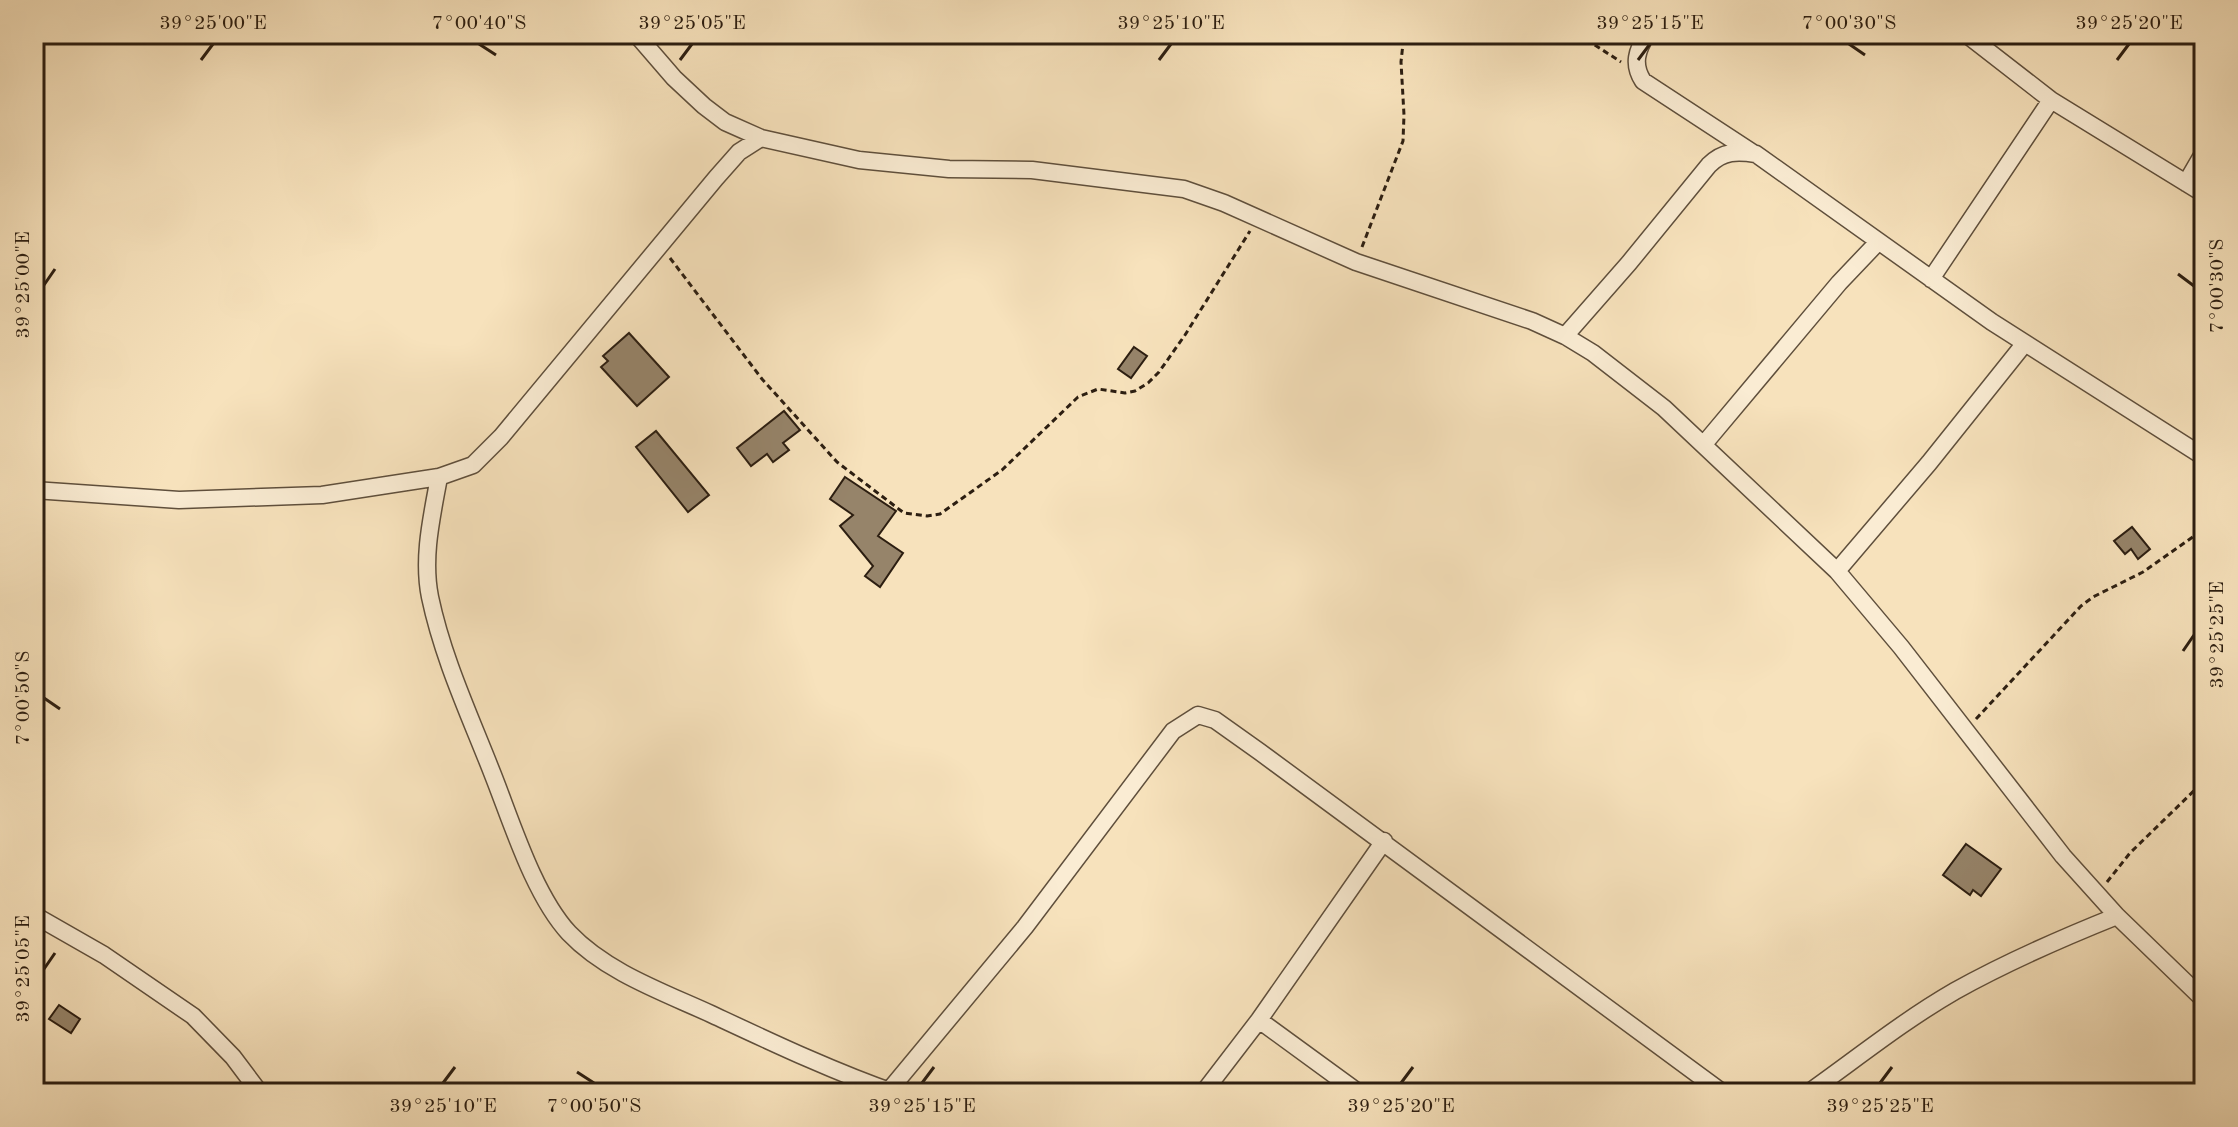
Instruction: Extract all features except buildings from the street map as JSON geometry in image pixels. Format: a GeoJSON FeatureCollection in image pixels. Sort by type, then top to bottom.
{"type":"FeatureCollection","features":[{"type":"Feature","properties":{"kind":"street"},"geometry":{"type":"LineString","coordinates":[[636,34],[674,78],[704,106],[725,122],[761,138],[859,160],[949,169],[1032,170],[1184,189],[1259,218],[1356,262],[1494,307],[1565,336],[1593,353],[1664,408],[1837,571],[1901,647],[2063,856],[2117,916],[2204,1000]]}},
{"type":"Feature","properties":{"kind":"street"},"geometry":{"type":"LineString","coordinates":[[1647,34],[1636,59],[1643,81],[1756,154],[2025,343],[2204,457]]}},
{"type":"Feature","properties":{"kind":"street"},"geometry":{"type":"LineString","coordinates":[[1966,34],[2051,100],[2204,194]]}},
{"type":"Feature","properties":{"kind":"street"},"geometry":{"type":"LineString","coordinates":[[1931,279],[2051,100]]}},
{"type":"Feature","properties":{"kind":"street"},"geometry":{"type":"LineString","coordinates":[[34,490],[179,500],[322,495],[439,477],[473,465],[501,437],[716,178],[739,152],[761,138]]}},
{"type":"Feature","properties":{"kind":"street"},"geometry":{"type":"LineString","coordinates":[[1565,336],[1620,275],[1716,158],[1739,151],[1756,154]]}},
{"type":"Feature","properties":{"kind":"street"},"geometry":{"type":"LineString","coordinates":[[2186,183],[2204,152]]}},
{"type":"Feature","properties":{"kind":"street"},"geometry":{"type":"LineString","coordinates":[[1704,444],[1839,283],[1878,242]]}},
{"type":"Feature","properties":{"kind":"street"},"geometry":{"type":"LineString","coordinates":[[1837,571],[2025,343]]}},
{"type":"Feature","properties":{"kind":"street"},"geometry":{"type":"LineString","coordinates":[[439,477],[427,545],[430,596],[451,670],[547,903],[570,933],[600,958],[639,981],[890,1092],[1025,927],[1173,731],[1198,715],[1215,720],[1384,841],[1723,1093]]}},
{"type":"Feature","properties":{"kind":"street"},"geometry":{"type":"LineString","coordinates":[[1203,1093],[1259,1020],[1384,841]]}},
{"type":"Feature","properties":{"kind":"street"},"geometry":{"type":"LineString","coordinates":[[34,915],[104,955],[193,1016],[233,1057],[260,1093]]}},
{"type":"Feature","properties":{"kind":"street"},"geometry":{"type":"LineString","coordinates":[[1808,1093],[1953,992],[2056,941],[2117,916]]}},
{"type":"Feature","properties":{"kind":"street"},"geometry":{"type":"LineString","coordinates":[[1259,1020],[1359,1093]]}},
{"type":"Feature","properties":{"kind":"street"},"geometry":{"type":"LineString","coordinates":[[2199,1093],[2204,1087]]}},
{"type":"Feature","properties":{"kind":"path"},"geometry":{"type":"LineString","coordinates":[[1356,262],[1403,141],[1401,62],[1404,34]]}},
{"type":"Feature","properties":{"kind":"path"},"geometry":{"type":"LineString","coordinates":[[1578,34],[1638,72]]}},
{"type":"Feature","properties":{"kind":"path"},"geometry":{"type":"LineString","coordinates":[[661,245],[762,379],[837,462],[904,513],[927,516],[940,514],[1002,470],[1078,397],[1098,389],[1125,393],[1148,383],[1185,335],[1259,218]]}},
{"type":"Feature","properties":{"kind":"path"},"geometry":{"type":"LineString","coordinates":[[1965,730],[2081,606],[2143,572],[2204,529]]}},
{"type":"Feature","properties":{"kind":"path"},"geometry":{"type":"LineString","coordinates":[[2097,895],[2130,853],[2204,781]]}}]}
